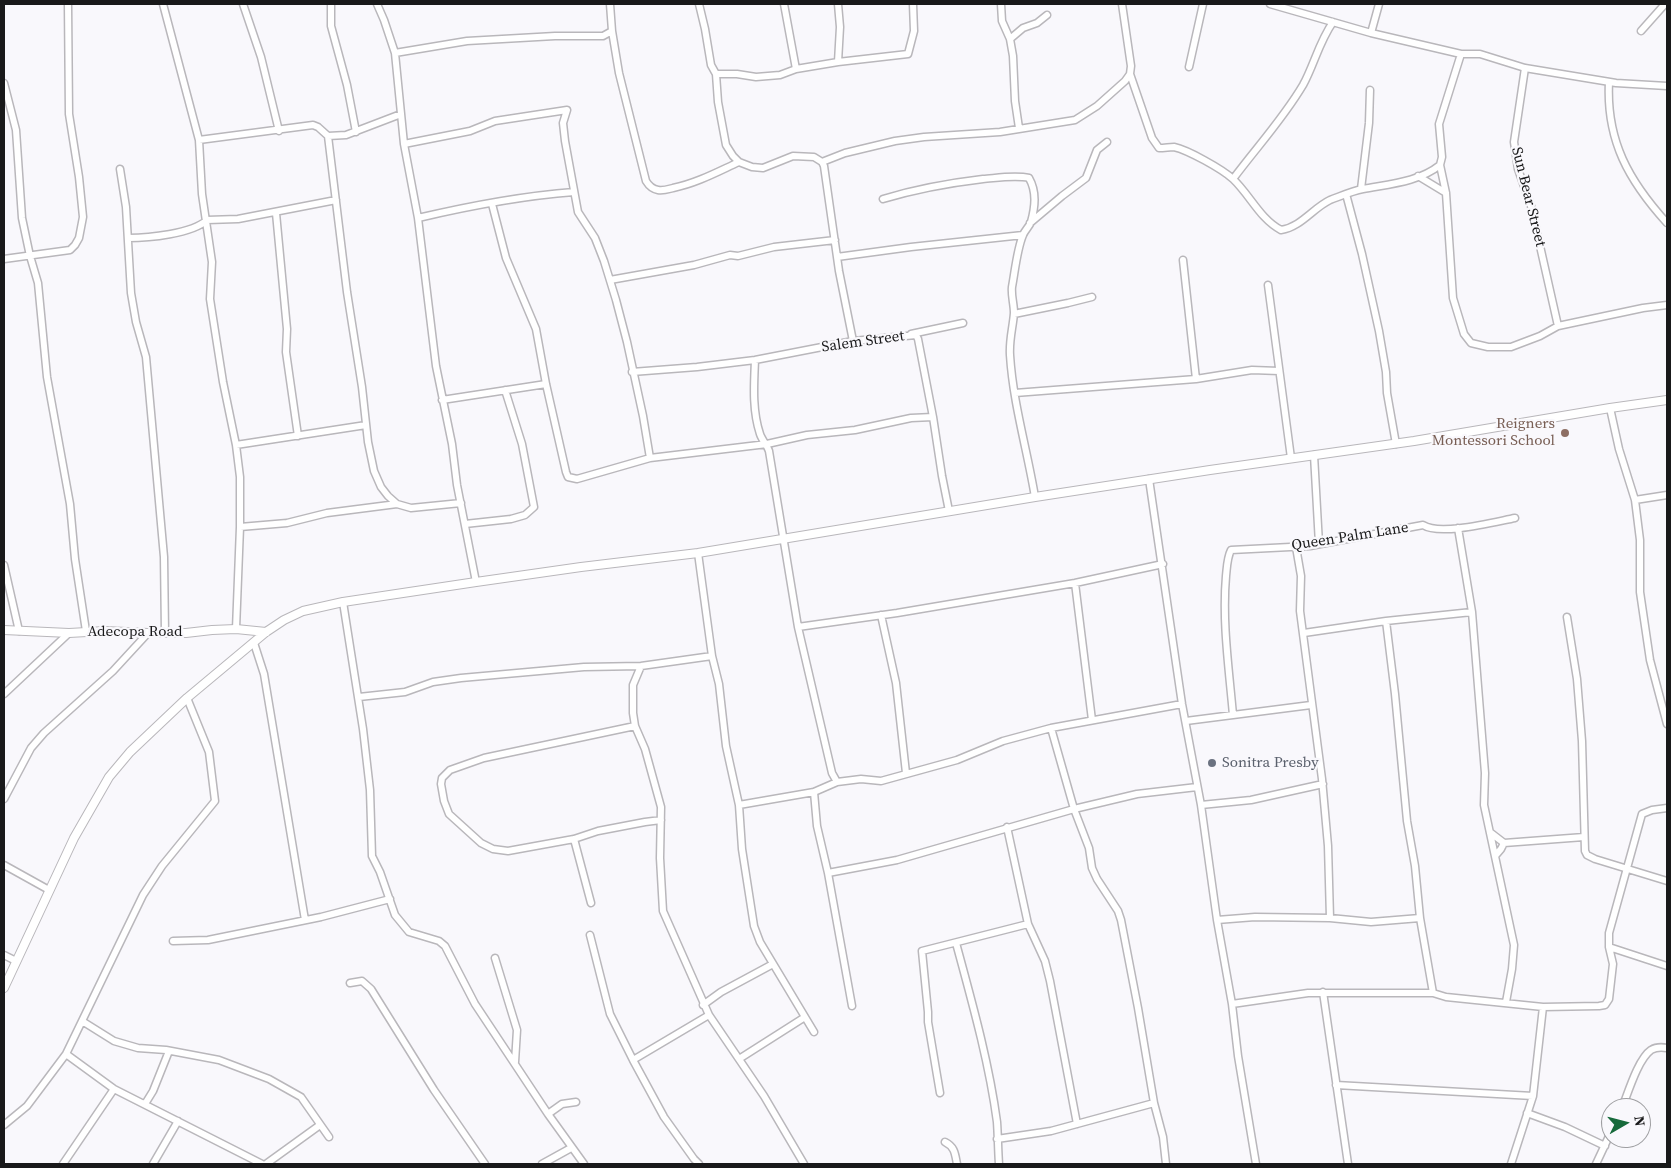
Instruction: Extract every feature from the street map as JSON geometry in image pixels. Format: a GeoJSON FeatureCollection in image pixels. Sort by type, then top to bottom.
{"type":"FeatureCollection","features":[{"type":"Feature","properties":{"kind":"street"},"geometry":{"type":"LineString","coordinates":[[4,259],[70,250],[79,238],[83,217],[79,176],[69,114],[68,4]]}},
{"type":"Feature","properties":{"kind":"street"},"geometry":{"type":"LineString","coordinates":[[163,4],[199,140],[202,194],[212,262],[210,299],[223,382],[236,445],[240,478],[236,629]]}},
{"type":"Feature","properties":{"kind":"street"},"geometry":{"type":"LineString","coordinates":[[243,4],[260,57],[279,131]]}},
{"type":"Feature","properties":{"kind":"street"},"geometry":{"type":"LineString","coordinates":[[331,4],[332,26],[347,85],[356,132]]}},
{"type":"Feature","properties":{"kind":"street"},"geometry":{"type":"LineString","coordinates":[[377,4],[395,53],[404,144],[418,218],[436,366],[452,444],[476,582]]}},
{"type":"Feature","properties":{"kind":"street"},"geometry":{"type":"LineString","coordinates":[[610,4],[618,73],[646,181],[650,187],[662,190],[689,185],[739,162]]}},
{"type":"Feature","properties":{"kind":"street"},"geometry":{"type":"LineString","coordinates":[[699,4],[711,65],[716,74],[718,102],[726,145],[733,156],[739,162],[752,167],[763,168],[793,156],[814,157],[822,162],[824,166],[845,308],[853,342]]}},
{"type":"Feature","properties":{"kind":"street"},"geometry":{"type":"LineString","coordinates":[[784,4],[796,69]]}},
{"type":"Feature","properties":{"kind":"street"},"geometry":{"type":"LineString","coordinates":[[838,4],[840,27],[838,62]]}},
{"type":"Feature","properties":{"kind":"street"},"geometry":{"type":"LineString","coordinates":[[716,74],[737,74],[756,77],[780,75],[796,69],[838,62],[908,54],[914,31],[913,4]]}},
{"type":"Feature","properties":{"kind":"street"},"geometry":{"type":"LineString","coordinates":[[1001,4],[1002,21],[1010,39],[1013,56],[1015,101],[1019,128]]}},
{"type":"Feature","properties":{"kind":"street"},"geometry":{"type":"LineString","coordinates":[[1122,4],[1131,66],[1130,74],[1152,138],[1159,148],[1174,147],[1195,155],[1233,179],[1257,209],[1275,227],[1281,230],[1294,226],[1328,201],[1346,194],[1361,189],[1405,181],[1432,172],[1440,165]]}},
{"type":"Feature","properties":{"kind":"street"},"geometry":{"type":"LineString","coordinates":[[1189,67],[1203,4]]}},
{"type":"Feature","properties":{"kind":"street"},"geometry":{"type":"LineString","coordinates":[[1270,4],[1371,34],[1462,54],[1480,54],[1525,68],[1609,82],[1667,86]]}},
{"type":"Feature","properties":{"kind":"street"},"geometry":{"type":"LineString","coordinates":[[1371,34],[1379,4]]}},
{"type":"Feature","properties":{"kind":"street"},"geometry":{"type":"LineString","coordinates":[[1641,31],[1665,4]]}},
{"type":"Feature","properties":{"kind":"street"},"geometry":{"type":"LineString","coordinates":[[1010,39],[1023,28],[1037,23],[1047,15]]}},
{"type":"Feature","properties":{"kind":"street"},"geometry":{"type":"LineString","coordinates":[[1233,179],[1304,83],[1326,32],[1333,22]]}},
{"type":"Feature","properties":{"kind":"street"},"geometry":{"type":"LineString","coordinates":[[395,53],[467,41],[555,36],[603,36],[612,31]]}},
{"type":"Feature","properties":{"kind":"street"},"geometry":{"type":"LineString","coordinates":[[1462,54],[1439,124],[1442,157],[1440,165],[1446,193],[1453,298],[1464,334],[1471,343],[1488,347],[1511,346],[1540,336],[1558,326],[1643,308],[1667,305]]}},
{"type":"Feature","properties":{"kind":"street","name":"Sun Bear Street"},"geometry":{"type":"LineString","coordinates":[[1525,68],[1514,142],[1518,169],[1531,206],[1558,326]]}},
{"type":"Feature","properties":{"kind":"street"},"geometry":{"type":"LineString","coordinates":[[822,162],[845,153],[895,141],[924,137],[1000,132],[1075,120],[1096,106],[1125,81],[1130,74]]}},
{"type":"Feature","properties":{"kind":"street"},"geometry":{"type":"LineString","coordinates":[[1609,82],[1608,99],[1615,142],[1634,181],[1667,223]]}},
{"type":"Feature","properties":{"kind":"street"},"geometry":{"type":"LineString","coordinates":[[4,83],[16,130],[22,218],[38,283],[47,377],[70,504],[75,559],[86,631]]}},
{"type":"Feature","properties":{"kind":"street"},"geometry":{"type":"LineString","coordinates":[[1361,189],[1369,123],[1370,90]]}},
{"type":"Feature","properties":{"kind":"street"},"geometry":{"type":"LineString","coordinates":[[404,144],[470,131],[495,121],[567,110],[563,123],[578,212],[595,238],[610,280],[627,342],[650,458]]}},
{"type":"Feature","properties":{"kind":"street"},"geometry":{"type":"LineString","coordinates":[[328,136],[346,136],[401,114]]}},
{"type":"Feature","properties":{"kind":"street"},"geometry":{"type":"LineString","coordinates":[[199,140],[314,125],[328,136],[368,442],[374,471],[381,486],[397,504]]}},
{"type":"Feature","properties":{"kind":"street"},"geometry":{"type":"LineString","coordinates":[[1030,223],[1086,178],[1097,150],[1107,142]]}},
{"type":"Feature","properties":{"kind":"street"},"geometry":{"type":"LineString","coordinates":[[120,169],[126,208],[130,293],[146,358],[152,414],[164,557],[165,634]]}},
{"type":"Feature","properties":{"kind":"street"},"geometry":{"type":"LineString","coordinates":[[1418,176],[1446,193]]}},
{"type":"Feature","properties":{"kind":"street"},"geometry":{"type":"LineString","coordinates":[[883,199],[935,186],[995,178],[1029,178],[1034,186],[1035,198],[1030,223],[1023,235],[1015,263],[1012,289],[1014,314],[1010,353],[1015,393],[1035,496]]}},
{"type":"Feature","properties":{"kind":"street"},"geometry":{"type":"LineString","coordinates":[[418,218],[454,209],[492,204],[534,195],[574,192]]}},
{"type":"Feature","properties":{"kind":"street"},"geometry":{"type":"LineString","coordinates":[[1346,194],[1379,331],[1386,372],[1386,393],[1396,444]]}},
{"type":"Feature","properties":{"kind":"street"},"geometry":{"type":"LineString","coordinates":[[128,238],[147,238],[165,235],[202,225],[207,220],[238,219],[336,200]]}},
{"type":"Feature","properties":{"kind":"street"},"geometry":{"type":"LineString","coordinates":[[492,204],[506,258],[536,330],[546,384],[568,477],[572,479],[650,458],[766,444],[807,435],[855,430],[911,418],[933,417]]}},
{"type":"Feature","properties":{"kind":"street"},"geometry":{"type":"LineString","coordinates":[[276,213],[287,329],[286,352],[298,436]]}},
{"type":"Feature","properties":{"kind":"street"},"geometry":{"type":"LineString","coordinates":[[837,257],[1023,235]]}},
{"type":"Feature","properties":{"kind":"street"},"geometry":{"type":"LineString","coordinates":[[610,280],[694,265],[730,255],[738,256],[774,247],[835,240]]}},
{"type":"Feature","properties":{"kind":"street"},"geometry":{"type":"LineString","coordinates":[[1183,260],[1196,379]]}},
{"type":"Feature","properties":{"kind":"street"},"geometry":{"type":"LineString","coordinates":[[1268,285],[1291,458]]}},
{"type":"Feature","properties":{"kind":"street"},"geometry":{"type":"LineString","coordinates":[[1014,314],[1068,304],[1092,297]]}},
{"type":"Feature","properties":{"kind":"street"},"geometry":{"type":"LineString","coordinates":[[910,335],[963,323]]}},
{"type":"Feature","properties":{"kind":"street","name":"Salem Street"},"geometry":{"type":"LineString","coordinates":[[632,372],[754,360],[853,342],[916,335],[933,417],[949,511]]}},
{"type":"Feature","properties":{"kind":"street"},"geometry":{"type":"LineString","coordinates":[[754,360],[754,397],[760,436],[766,444],[773,468],[798,627],[832,773],[837,782]]}},
{"type":"Feature","properties":{"kind":"street"},"geometry":{"type":"LineString","coordinates":[[1015,393],[1196,379],[1252,370],[1279,371]]}},
{"type":"Feature","properties":{"kind":"street"},"geometry":{"type":"LineString","coordinates":[[442,400],[546,384]]}},
{"type":"Feature","properties":{"kind":"street"},"geometry":{"type":"LineString","coordinates":[[465,524],[511,519],[525,515],[534,507],[522,444],[504,390]]}},
{"type":"Feature","properties":{"kind":"street"},"geometry":{"type":"LineString","coordinates":[[4,988],[74,838],[109,777],[130,752],[187,698],[266,632],[284,620],[303,611],[343,602],[476,582],[698,553],[1035,496],[1396,444],[1667,400]]}},
{"type":"Feature","properties":{"kind":"street"},"geometry":{"type":"LineString","coordinates":[[1610,408],[1619,449],[1635,500],[1640,540],[1640,592],[1650,660],[1667,724]]}},
{"type":"Feature","properties":{"kind":"street"},"geometry":{"type":"LineString","coordinates":[[236,445],[366,425]]}},
{"type":"Feature","properties":{"kind":"street"},"geometry":{"type":"LineString","coordinates":[[1314,455],[1319,544]]}},
{"type":"Feature","properties":{"kind":"street"},"geometry":{"type":"LineString","coordinates":[[1149,479],[1163,564],[1182,704],[1201,805],[1217,920],[1232,1004],[1238,1056],[1256,1164]]}},
{"type":"Feature","properties":{"kind":"street"},"geometry":{"type":"LineString","coordinates":[[1635,500],[1667,495]]}},
{"type":"Feature","properties":{"kind":"street"},"geometry":{"type":"LineString","coordinates":[[240,527],[287,523],[327,513],[397,504],[411,508],[461,503]]}},
{"type":"Feature","properties":{"kind":"street","name":"Queen Palm Lane"},"geometry":{"type":"LineString","coordinates":[[1232,715],[1225,586],[1228,555],[1231,550],[1296,547],[1423,525],[1428,529],[1458,528],[1515,518]]}},
{"type":"Feature","properties":{"kind":"street"},"geometry":{"type":"LineString","coordinates":[[1458,528],[1472,612],[1485,773],[1484,805],[1514,945],[1506,1002]]}},
{"type":"Feature","properties":{"kind":"street"},"geometry":{"type":"LineString","coordinates":[[1296,547],[1301,576],[1300,611],[1323,784],[1328,846],[1330,918]]}},
{"type":"Feature","properties":{"kind":"street"},"geometry":{"type":"LineString","coordinates":[[698,553],[712,656],[719,684],[726,746],[739,805],[742,849],[754,926],[760,942],[814,1032]]}},
{"type":"Feature","properties":{"kind":"street"},"geometry":{"type":"LineString","coordinates":[[798,627],[1075,584],[1163,564]]}},
{"type":"Feature","properties":{"kind":"street"},"geometry":{"type":"LineString","coordinates":[[4,565],[19,631]]}},
{"type":"Feature","properties":{"kind":"street"},"geometry":{"type":"LineString","coordinates":[[1075,584],[1092,720]]}},
{"type":"Feature","properties":{"kind":"street"},"geometry":{"type":"LineString","coordinates":[[343,602],[359,697],[370,790],[372,856],[380,872],[395,915],[409,932],[439,941],[445,946],[475,1004],[571,1148],[584,1164]]}},
{"type":"Feature","properties":{"kind":"street"},"geometry":{"type":"LineString","coordinates":[[1304,633],[1386,621],[1472,612]]}},
{"type":"Feature","properties":{"kind":"street"},"geometry":{"type":"LineString","coordinates":[[881,615],[896,683],[906,773]]}},
{"type":"Feature","properties":{"kind":"street"},"geometry":{"type":"LineString","coordinates":[[1567,617],[1577,679],[1582,741],[1585,851],[1587,855],[1667,881]]}},
{"type":"Feature","properties":{"kind":"street"},"geometry":{"type":"LineString","coordinates":[[1386,621],[1407,821],[1415,866],[1420,918],[1433,993]]}},
{"type":"Feature","properties":{"kind":"street","name":"Adecopa Road"},"geometry":{"type":"LineString","coordinates":[[4,630],[165,634],[236,629],[266,632]]}},
{"type":"Feature","properties":{"kind":"street"},"geometry":{"type":"LineString","coordinates":[[4,694],[69,633]]}},
{"type":"Feature","properties":{"kind":"street"},"geometry":{"type":"LineString","coordinates":[[4,799],[31,748],[113,671],[148,633]]}},
{"type":"Feature","properties":{"kind":"street"},"geometry":{"type":"LineString","coordinates":[[254,642],[266,683],[305,920]]}},
{"type":"Feature","properties":{"kind":"street"},"geometry":{"type":"LineString","coordinates":[[359,697],[405,692],[433,682],[461,678],[584,667],[640,666],[712,656]]}},
{"type":"Feature","properties":{"kind":"street"},"geometry":{"type":"LineString","coordinates":[[640,666],[633,684],[633,713],[635,726],[642,740],[661,807],[660,858],[663,911],[709,1015],[775,1114],[804,1164]]}},
{"type":"Feature","properties":{"kind":"street"},"geometry":{"type":"LineString","coordinates":[[4,1125],[27,1106],[66,1054],[143,895],[162,866],[215,801],[208,752],[187,698]]}},
{"type":"Feature","properties":{"kind":"street"},"geometry":{"type":"LineString","coordinates":[[739,805],[814,792],[837,782],[861,779],[881,781],[957,760],[1003,741],[1051,728],[1182,704]]}},
{"type":"Feature","properties":{"kind":"street"},"geometry":{"type":"LineString","coordinates":[[1186,721],[1311,705]]}},
{"type":"Feature","properties":{"kind":"street"},"geometry":{"type":"LineString","coordinates":[[635,726],[484,758],[450,770],[442,778],[441,784],[448,814],[481,843],[493,849],[508,851],[661,820]]}},
{"type":"Feature","properties":{"kind":"street"},"geometry":{"type":"LineString","coordinates":[[1051,728],[1074,809],[1089,848],[1092,868],[1118,911],[1138,1008],[1154,1103],[1163,1137],[1166,1164]]}},
{"type":"Feature","properties":{"kind":"street"},"geometry":{"type":"LineString","coordinates":[[1201,805],[1250,800],[1323,784]]}},
{"type":"Feature","properties":{"kind":"street"},"geometry":{"type":"LineString","coordinates":[[828,873],[896,860],[1007,827],[1137,794],[1197,787]]}},
{"type":"Feature","properties":{"kind":"street"},"geometry":{"type":"LineString","coordinates":[[814,792],[817,826],[828,873],[852,1006]]}},
{"type":"Feature","properties":{"kind":"street"},"geometry":{"type":"LineString","coordinates":[[1232,1004],[1323,992],[1433,993],[1446,997],[1543,1007],[1605,1005],[1609,999],[1613,964],[1609,947],[1609,933],[1642,814],[1652,810],[1667,808]]}},
{"type":"Feature","properties":{"kind":"street"},"geometry":{"type":"LineString","coordinates":[[1007,827],[1028,924],[1045,961],[1050,981],[1077,1124]]}},
{"type":"Feature","properties":{"kind":"street"},"geometry":{"type":"LineString","coordinates":[[1490,832],[1504,843],[1584,837]]}},
{"type":"Feature","properties":{"kind":"street"},"geometry":{"type":"LineString","coordinates":[[574,839],[591,903]]}},
{"type":"Feature","properties":{"kind":"street"},"geometry":{"type":"LineString","coordinates":[[1495,856],[1504,843]]}},
{"type":"Feature","properties":{"kind":"street"},"geometry":{"type":"LineString","coordinates":[[4,864],[49,890]]}},
{"type":"Feature","properties":{"kind":"street"},"geometry":{"type":"LineString","coordinates":[[173,941],[208,940],[305,920],[390,899]]}},
{"type":"Feature","properties":{"kind":"street"},"geometry":{"type":"LineString","coordinates":[[1217,920],[1255,917],[1330,918],[1371,922],[1420,918]]}},
{"type":"Feature","properties":{"kind":"street"},"geometry":{"type":"LineString","coordinates":[[940,1093],[928,1022],[922,951],[1028,924]]}},
{"type":"Feature","properties":{"kind":"street"},"geometry":{"type":"LineString","coordinates":[[590,935],[610,1014],[664,1117],[699,1164]]}},
{"type":"Feature","properties":{"kind":"street"},"geometry":{"type":"LineString","coordinates":[[956,943],[984,1055],[993,1100],[1000,1164]]}},
{"type":"Feature","properties":{"kind":"street"},"geometry":{"type":"LineString","coordinates":[[1609,947],[1667,966]]}},
{"type":"Feature","properties":{"kind":"street"},"geometry":{"type":"LineString","coordinates":[[4,955],[16,961]]}},
{"type":"Feature","properties":{"kind":"street"},"geometry":{"type":"LineString","coordinates":[[495,958],[517,1030],[515,1062]]}},
{"type":"Feature","properties":{"kind":"street"},"geometry":{"type":"LineString","coordinates":[[704,1005],[721,992],[773,964]]}},
{"type":"Feature","properties":{"kind":"street"},"geometry":{"type":"LineString","coordinates":[[350,983],[362,981],[371,989],[434,1090],[485,1164]]}},
{"type":"Feature","properties":{"kind":"street"},"geometry":{"type":"LineString","coordinates":[[1323,992],[1348,1164]]}},
{"type":"Feature","properties":{"kind":"street"},"geometry":{"type":"LineString","coordinates":[[1511,1164],[1533,1096],[1543,1007]]}},
{"type":"Feature","properties":{"kind":"street"},"geometry":{"type":"LineString","coordinates":[[633,1060],[709,1015]]}},
{"type":"Feature","properties":{"kind":"street"},"geometry":{"type":"LineString","coordinates":[[739,1059],[805,1017]]}},
{"type":"Feature","properties":{"kind":"street"},"geometry":{"type":"LineString","coordinates":[[82,1021],[114,1041],[138,1048],[169,1051],[219,1060],[269,1079],[301,1096],[328,1137]]}},
{"type":"Feature","properties":{"kind":"street"},"geometry":{"type":"LineString","coordinates":[[1626,1098],[1642,1061],[1650,1050],[1667,1048]]}},
{"type":"Feature","properties":{"kind":"street"},"geometry":{"type":"LineString","coordinates":[[145,1104],[153,1091],[169,1051]]}},
{"type":"Feature","properties":{"kind":"street"},"geometry":{"type":"LineString","coordinates":[[66,1054],[114,1088],[262,1164]]}},
{"type":"Feature","properties":{"kind":"street"},"geometry":{"type":"LineString","coordinates":[[1336,1085],[1533,1096]]}},
{"type":"Feature","properties":{"kind":"street"},"geometry":{"type":"LineString","coordinates":[[63,1164],[114,1088]]}},
{"type":"Feature","properties":{"kind":"street"},"geometry":{"type":"LineString","coordinates":[[548,1114],[562,1104],[576,1102]]}},
{"type":"Feature","properties":{"kind":"street"},"geometry":{"type":"LineString","coordinates":[[997,1139],[1051,1131],[1154,1103]]}},
{"type":"Feature","properties":{"kind":"street"},"geometry":{"type":"LineString","coordinates":[[1527,1113],[1601,1144]]}},
{"type":"Feature","properties":{"kind":"street"},"geometry":{"type":"LineString","coordinates":[[153,1164],[178,1121]]}},
{"type":"Feature","properties":{"kind":"street"},"geometry":{"type":"LineString","coordinates":[[266,1164],[320,1125]]}},
{"type":"Feature","properties":{"kind":"street"},"geometry":{"type":"LineString","coordinates":[[945,1142],[954,1149],[957,1164]]}},
{"type":"Feature","properties":{"kind":"street"},"geometry":{"type":"LineString","coordinates":[[542,1164],[571,1148]]}},
{"type":"Feature","properties":{"kind":"street"},"geometry":{"type":"LineString","coordinates":[[1596,1164],[1604,1148]]}},
{"type":"Feature","properties":{"kind":"street"},"geometry":{"type":"LineString","coordinates":[[245,1164],[250,1157]]}},
{"type":"Feature","properties":{"kind":"place","name":"Reigners Montessori School"},"geometry":{"type":"Point","coordinates":[1565,433]}},
{"type":"Feature","properties":{"kind":"place","name":"Sonitra Presby"},"geometry":{"type":"Point","coordinates":[1212,763]}}]}
